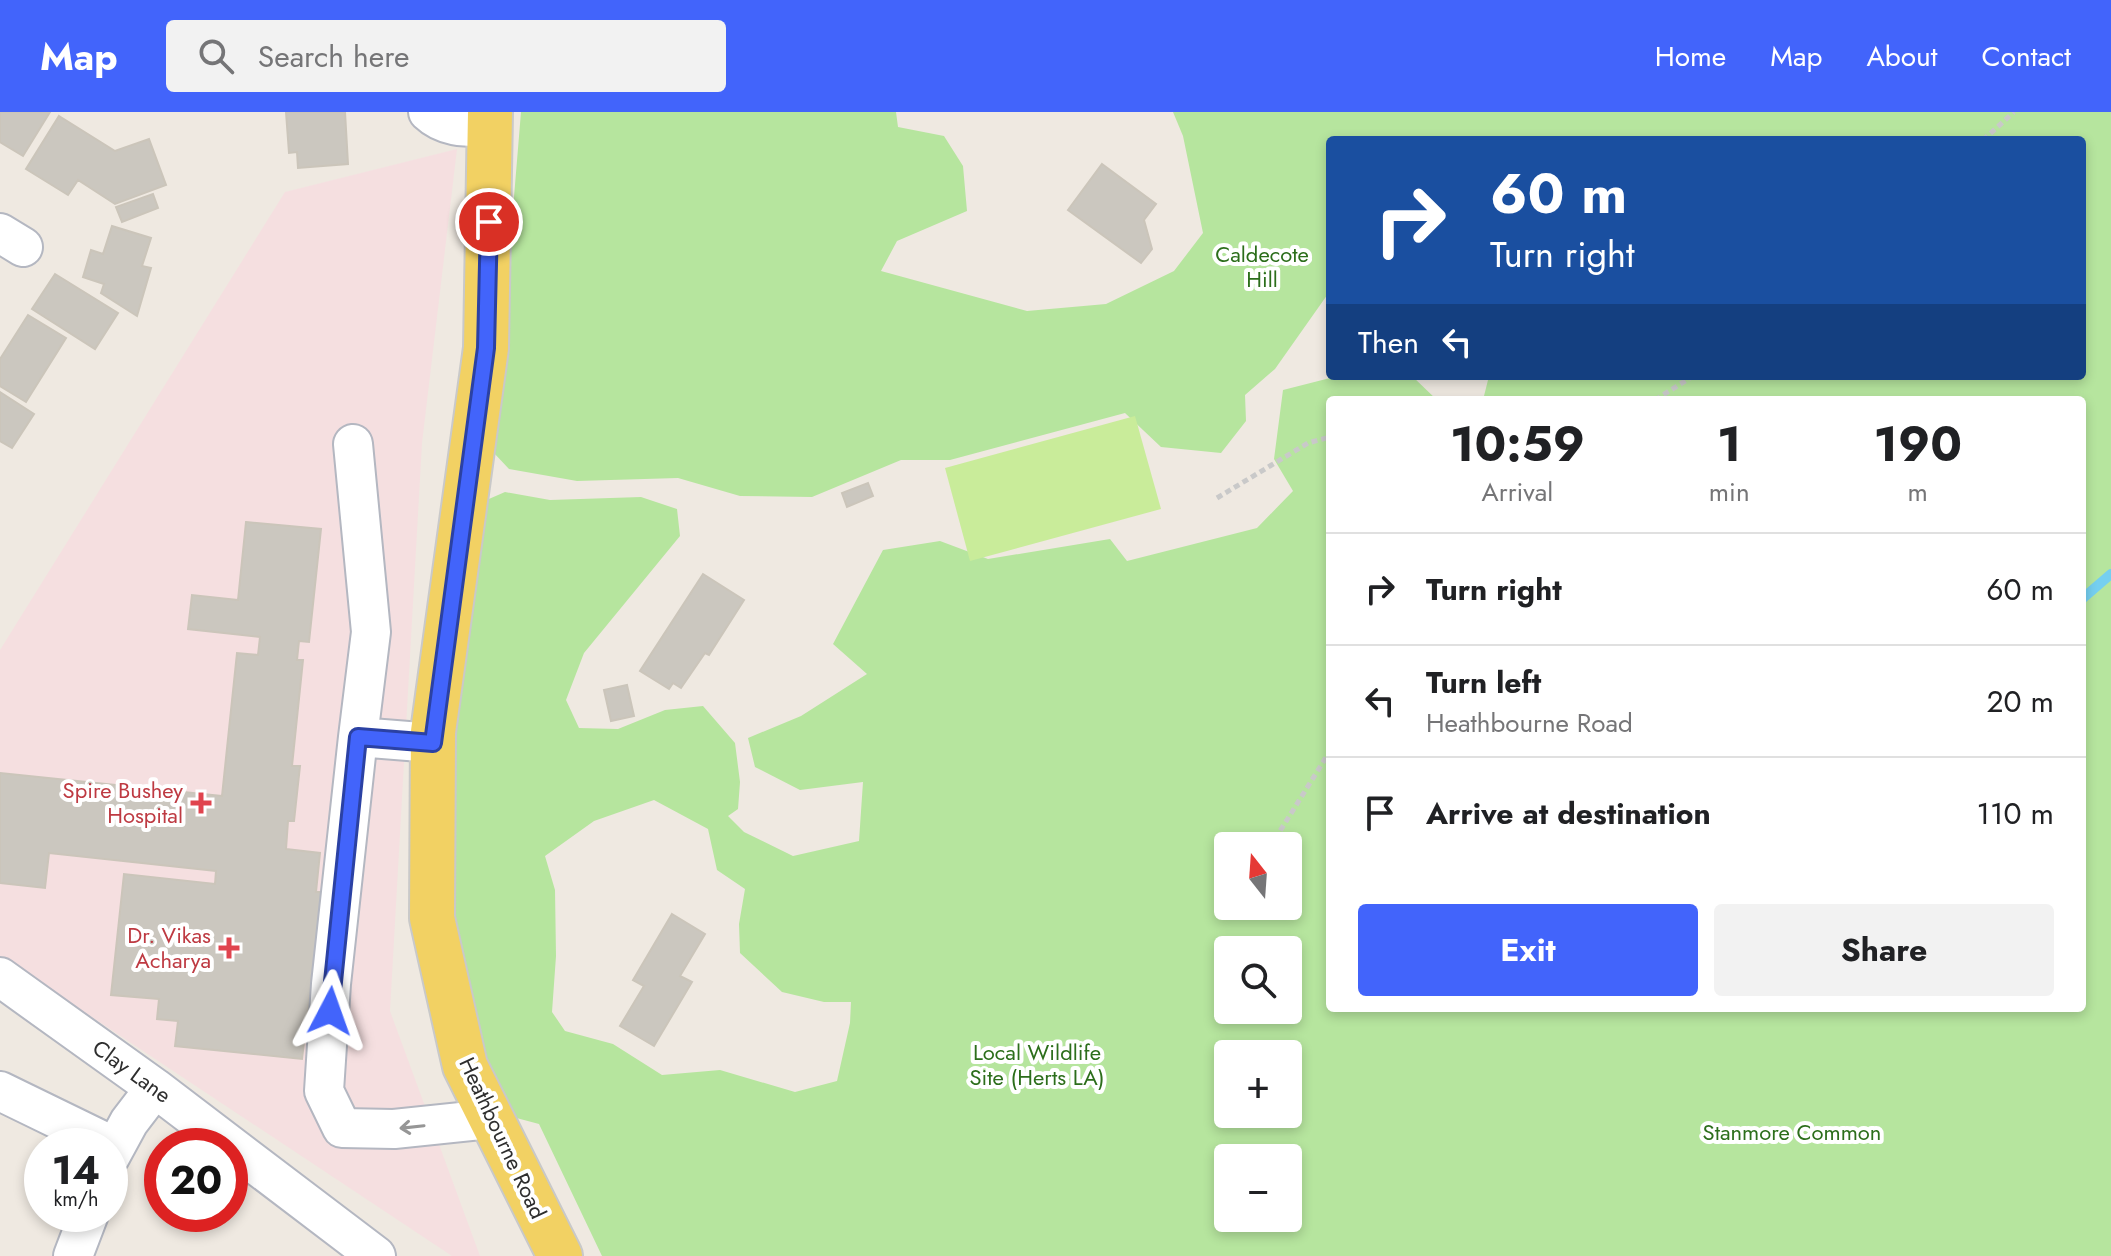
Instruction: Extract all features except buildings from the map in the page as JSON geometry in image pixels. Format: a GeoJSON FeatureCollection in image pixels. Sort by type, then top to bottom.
{"type":"FeatureCollection","features":[{"type":"Feature","properties":{"kind":"main road","name":"Heathbourne Road"},"geometry":{"type":"LineString","coordinates":[[490,120],[486,348],[433,743],[432,918],[465,1066],[560,1256]]}},
{"type":"Feature","properties":{"kind":"street"},"geometry":{"type":"LineString","coordinates":[[428,112],[438,121],[459,127],[490,120]]}},
{"type":"Feature","properties":{"kind":"street"},"geometry":{"type":"LineString","coordinates":[[353,444],[371,632],[331,984],[324,1091],[342,1128],[394,1129],[490,1119]]}},
{"type":"Feature","properties":{"kind":"street"},"geometry":{"type":"LineString","coordinates":[[358,737],[433,743]]}},
{"type":"Feature","properties":{"kind":"street","name":"Clay Lane"},"geometry":{"type":"LineString","coordinates":[[0,977],[155,1088],[376,1256]]}},
{"type":"Feature","properties":{"kind":"street"},"geometry":{"type":"LineString","coordinates":[[126,1128],[155,1088]]}},
{"type":"Feature","properties":{"kind":"street"},"geometry":{"type":"LineString","coordinates":[[0,1091],[68,1128]]}},
{"type":"Feature","properties":{"kind":"street"},"geometry":{"type":"LineString","coordinates":[[73,1256],[82,1232]]}},
{"type":"Feature","properties":{"kind":"path"},"geometry":{"type":"LineString","coordinates":[[1987,136],[2014,112]]}},
{"type":"Feature","properties":{"kind":"path"},"geometry":{"type":"LineString","coordinates":[[1661,396],[1687,380]]}},
{"type":"Feature","properties":{"kind":"path"},"geometry":{"type":"LineString","coordinates":[[1217,498],[1308,443],[1326,438]]}},
{"type":"Feature","properties":{"kind":"path"},"geometry":{"type":"LineString","coordinates":[[1279,832],[1326,757]]}},
{"type":"Feature","properties":{"kind":"shaded area","name":"Spire Bushey Hospital"},"geometry":{"type":"Polygon","coordinates":[[[457,149],[422,443],[390,1011],[480,1256],[452,1256],[0,956],[0,650],[285,192],[457,149]]]}},
{"type":"Feature","properties":{"kind":"green space"},"geometry":{"type":"Polygon","coordinates":[[[521,112],[896,112],[898,127],[944,136],[963,166],[967,211],[897,241],[881,271],[1027,311],[1106,304],[1174,271],[1203,233],[1183,136],[1173,112],[2111,112],[2111,1256],[602,1256],[539,1124],[509,1116],[490,1084],[456,968],[444,806],[475,505],[505,492],[550,500],[641,497],[677,509],[680,536],[584,653],[566,700],[579,728],[618,729],[665,710],[703,706],[735,743],[740,782],[738,809],[728,816],[744,832],[793,856],[859,841],[863,782],[800,790],[755,767],[748,738],[801,716],[867,674],[833,644],[883,550],[940,541],[988,559],[1110,539],[1127,561],[1257,528],[1293,491],[1274,459],[1283,390],[1326,379],[1416,380],[1433,396],[1326,396],[1326,1012],[2086,1012],[2086,396],[1484,396],[1488,380],[2086,380],[2086,136],[1326,136],[1326,297],[1275,369],[1245,395],[1246,421],[1221,453],[1161,447],[1125,413],[950,460],[901,460],[812,497],[740,496],[678,478],[577,481],[509,469],[493,452],[521,112]],[[654,800],[594,821],[545,856],[555,890],[556,956],[552,1012],[565,1031],[613,1044],[662,1075],[720,1070],[795,1092],[837,1081],[850,1023],[851,1002],[824,1002],[782,992],[740,953],[739,924],[745,889],[717,870],[708,829],[654,800]]]}},
{"type":"Feature","properties":{"kind":"green space"},"geometry":{"type":"Polygon","coordinates":[[[1135,416],[1161,509],[970,561],[945,468],[1135,416]]]}},
{"type":"Feature","properties":{"kind":"waterway"},"geometry":{"type":"LineString","coordinates":[[2086,596],[2111,574]]}},
{"type":"Feature","properties":{"kind":"place","name":"Spire Bushey Hospital"},"geometry":{"type":"Point","coordinates":[201,803]}},
{"type":"Feature","properties":{"kind":"place","name":"Dr. Vikas Acharya"},"geometry":{"type":"Point","coordinates":[229,948]}},
{"type":"Feature","properties":{"kind":"route"},"geometry":{"type":"LineString","coordinates":[[330,1011],[358,737],[433,743],[486,348],[489,222]]}},
{"type":"Feature","properties":{"kind":"park label","name":"Caldecote Hill"},"geometry":{"type":"Point","coordinates":[1262,266]}},
{"type":"Feature","properties":{"kind":"park label","name":"Local Wildlife Site (Herts LA)"},"geometry":{"type":"Point","coordinates":[1037,1064]}},
{"type":"Feature","properties":{"kind":"park label","name":"Stanmore Common"},"geometry":{"type":"Point","coordinates":[1792,1132]}}]}
